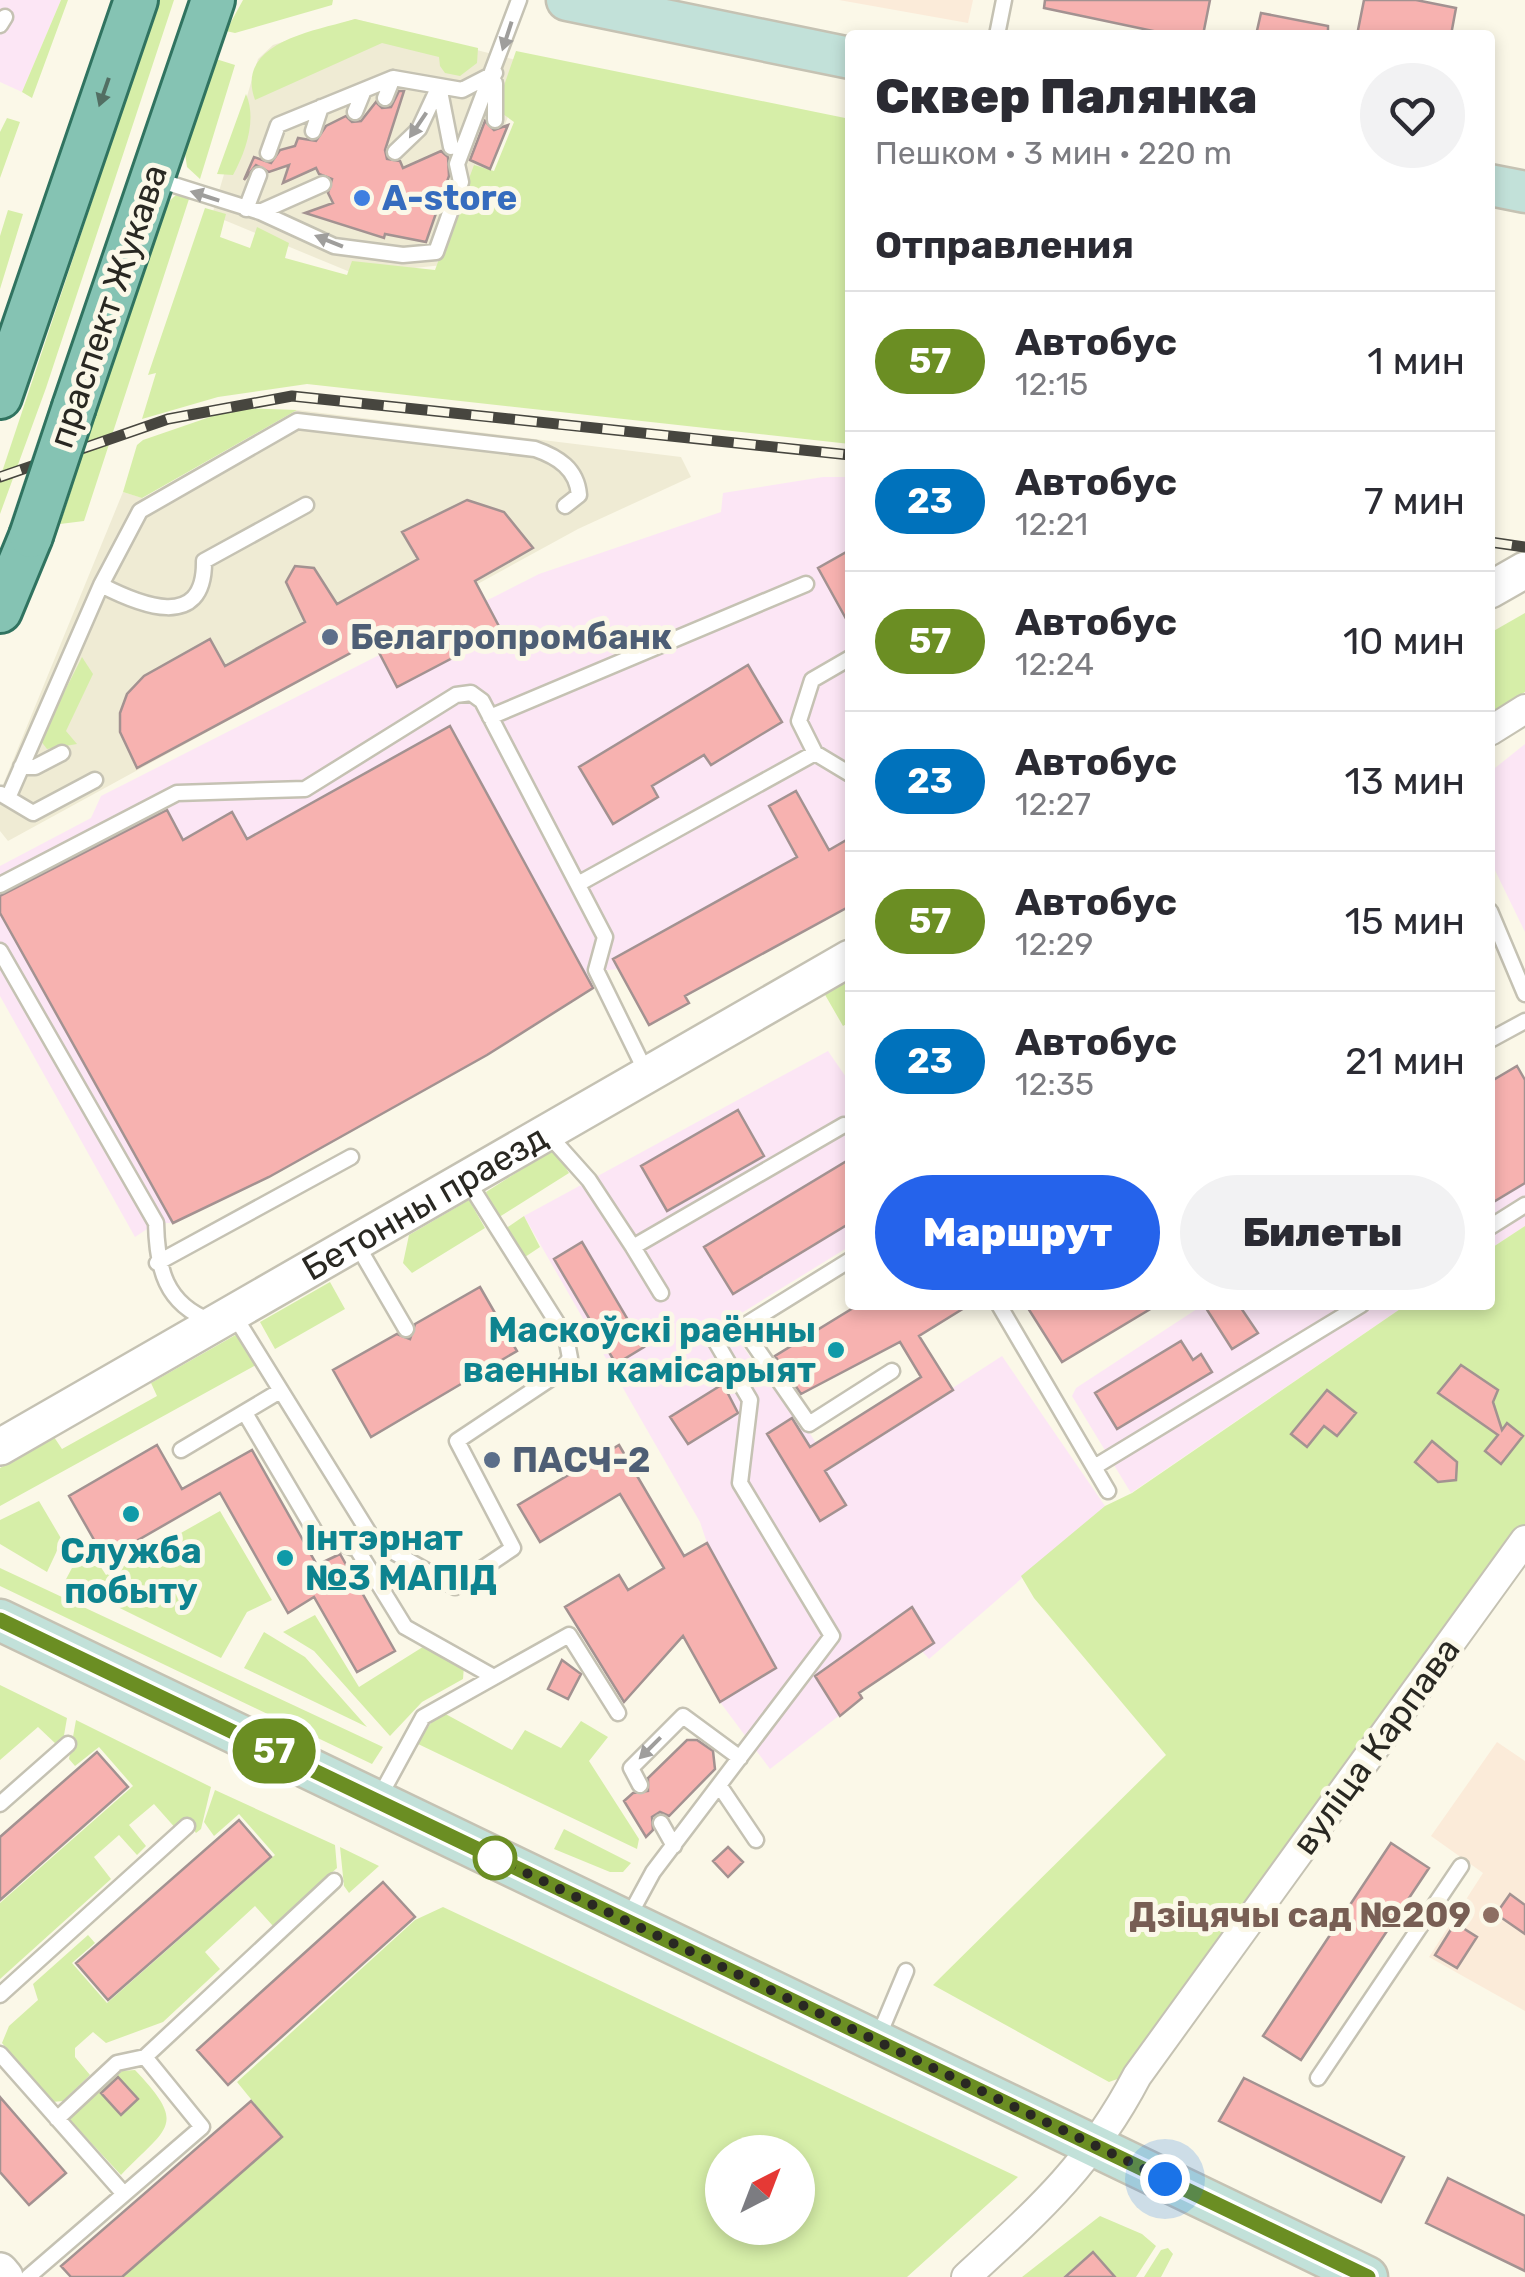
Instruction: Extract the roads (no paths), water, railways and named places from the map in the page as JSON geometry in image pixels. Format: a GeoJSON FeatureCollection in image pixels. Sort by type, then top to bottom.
{"type":"FeatureCollection","features":[{"type":"Feature","properties":{"kind":"main road","name":"праспект Жукава"},"geometry":{"type":"LineString","coordinates":[[0,397],[136,0]]}},
{"type":"Feature","properties":{"kind":"main road","name":"праспект Жукава"},"geometry":{"type":"LineString","coordinates":[[0,610],[31,536],[213,0]]}},
{"type":"Feature","properties":{"kind":"main road"},"geometry":{"type":"LineString","coordinates":[[567,0],[674,11],[845,57]]}},
{"type":"Feature","properties":{"kind":"main road"},"geometry":{"type":"LineString","coordinates":[[1495,186],[1525,192]]}},
{"type":"Feature","properties":{"kind":"main road"},"geometry":{"type":"LineString","coordinates":[[0,1620],[1368,2277]]}},
{"type":"Feature","properties":{"kind":"street"},"geometry":{"type":"LineString","coordinates":[[1495,587],[1525,570]]}},
{"type":"Feature","properties":{"kind":"street"},"geometry":{"type":"LineString","coordinates":[[1495,727],[1525,709]]}},
{"type":"Feature","properties":{"kind":"street","name":"Бетонны праезд"},"geometry":{"type":"LineString","coordinates":[[0,1447],[845,961]]}},
{"type":"Feature","properties":{"kind":"street","name":"вуліца Карпава"},"geometry":{"type":"LineString","coordinates":[[966,2277],[1062,2188],[1096,2147],[1137,2076],[1525,1540]]}},
{"type":"Feature","properties":{"kind":"street"},"geometry":{"type":"LineString","coordinates":[[0,2271],[5,2277]]}},
{"type":"Feature","properties":{"kind":"lane"},"geometry":{"type":"LineString","coordinates":[[152,178],[253,210],[334,246],[403,255],[436,252],[461,182],[457,164],[495,72],[519,0]]}},
{"type":"Feature","properties":{"kind":"lane"},"geometry":{"type":"LineString","coordinates":[[998,30],[1004,0]]}},
{"type":"Feature","properties":{"kind":"lane"},"geometry":{"type":"LineString","coordinates":[[268,154],[278,125],[392,78],[462,90],[495,72]]}},
{"type":"Feature","properties":{"kind":"lane"},"geometry":{"type":"LineString","coordinates":[[495,72],[495,120]]}},
{"type":"Feature","properties":{"kind":"lane"},"geometry":{"type":"LineString","coordinates":[[386,98],[392,78]]}},
{"type":"Feature","properties":{"kind":"lane"},"geometry":{"type":"LineString","coordinates":[[439,86],[451,147]]}},
{"type":"Feature","properties":{"kind":"lane"},"geometry":{"type":"LineString","coordinates":[[395,152],[419,129],[439,86]]}},
{"type":"Feature","properties":{"kind":"lane"},"geometry":{"type":"LineString","coordinates":[[356,112],[364,90]]}},
{"type":"Feature","properties":{"kind":"lane"},"geometry":{"type":"LineString","coordinates":[[313,132],[321,106]]}},
{"type":"Feature","properties":{"kind":"lane"},"geometry":{"type":"LineString","coordinates":[[253,210],[259,175]]}},
{"type":"Feature","properties":{"kind":"lane"},"geometry":{"type":"LineString","coordinates":[[294,178],[296,196]]}},
{"type":"Feature","properties":{"kind":"lane"},"geometry":{"type":"LineString","coordinates":[[253,210],[323,184]]}},
{"type":"Feature","properties":{"kind":"lane"},"geometry":{"type":"LineString","coordinates":[[403,255],[413,240]]}},
{"type":"Feature","properties":{"kind":"lane"},"geometry":{"type":"LineString","coordinates":[[95,780],[32,813],[4,796],[21,767],[101,585],[140,511],[297,422],[535,449],[564,462],[578,482],[579,495],[565,506]]}},
{"type":"Feature","properties":{"kind":"lane"},"geometry":{"type":"LineString","coordinates":[[101,585],[156,609],[173,608],[196,590],[204,561],[306,505]]}},
{"type":"Feature","properties":{"kind":"lane"},"geometry":{"type":"LineString","coordinates":[[490,717],[806,584]]}},
{"type":"Feature","properties":{"kind":"lane"},"geometry":{"type":"LineString","coordinates":[[845,661],[812,680],[799,722],[815,753],[845,771]]}},
{"type":"Feature","properties":{"kind":"lane"},"geometry":{"type":"LineString","coordinates":[[0,886],[177,793],[305,789],[456,695],[471,692],[490,717],[606,937],[596,970],[647,1075]]}},
{"type":"Feature","properties":{"kind":"lane"},"geometry":{"type":"LineString","coordinates":[[21,767],[35,767],[62,753]]}},
{"type":"Feature","properties":{"kind":"lane"},"geometry":{"type":"LineString","coordinates":[[578,884],[815,753]]}},
{"type":"Feature","properties":{"kind":"lane"},"geometry":{"type":"LineString","coordinates":[[1495,922],[1525,994]]}},
{"type":"Feature","properties":{"kind":"lane"},"geometry":{"type":"LineString","coordinates":[[0,951],[156,1223],[157,1263],[184,1311],[225,1318],[280,1391],[374,1542],[454,1587],[513,1548],[458,1442],[558,1374],[570,1358],[566,1337],[466,1179]]}},
{"type":"Feature","properties":{"kind":"lane"},"geometry":{"type":"LineString","coordinates":[[1495,1037],[1525,1021]]}},
{"type":"Feature","properties":{"kind":"lane"},"geometry":{"type":"LineString","coordinates":[[633,1246],[844,1124]]}},
{"type":"Feature","properties":{"kind":"lane"},"geometry":{"type":"LineString","coordinates":[[547,1133],[589,1180],[661,1293]]}},
{"type":"Feature","properties":{"kind":"lane"},"geometry":{"type":"LineString","coordinates":[[157,1263],[351,1156]]}},
{"type":"Feature","properties":{"kind":"lane"},"geometry":{"type":"LineString","coordinates":[[1495,1224],[1525,1205]]}},
{"type":"Feature","properties":{"kind":"lane"},"geometry":{"type":"LineString","coordinates":[[356,1243],[406,1329]]}},
{"type":"Feature","properties":{"kind":"lane"},"geometry":{"type":"LineString","coordinates":[[845,1263],[742,1327],[809,1424],[892,1370]]}},
{"type":"Feature","properties":{"kind":"lane"},"geometry":{"type":"LineString","coordinates":[[1002,1310],[1108,1491]]}},
{"type":"Feature","properties":{"kind":"lane"},"geometry":{"type":"LineString","coordinates":[[1096,1466],[1352,1310]]}},
{"type":"Feature","properties":{"kind":"lane"},"geometry":{"type":"LineString","coordinates":[[627,1921],[653,1872],[832,1636],[740,1483],[750,1400],[716,1342]]}},
{"type":"Feature","properties":{"kind":"lane"},"geometry":{"type":"LineString","coordinates":[[181,1450],[280,1391]]}},
{"type":"Feature","properties":{"kind":"lane"},"geometry":{"type":"LineString","coordinates":[[245,1412],[318,1535],[357,1549],[405,1627],[494,1677]]}},
{"type":"Feature","properties":{"kind":"lane"},"geometry":{"type":"LineString","coordinates":[[378,1802],[422,1717],[569,1635],[618,1713]]}},
{"type":"Feature","properties":{"kind":"lane"},"geometry":{"type":"LineString","coordinates":[[640,1785],[631,1768],[683,1716],[740,1758]]}},
{"type":"Feature","properties":{"kind":"lane"},"geometry":{"type":"LineString","coordinates":[[0,1804],[68,1744]]}},
{"type":"Feature","properties":{"kind":"lane"},"geometry":{"type":"LineString","coordinates":[[720,1786],[756,1840]]}},
{"type":"Feature","properties":{"kind":"lane"},"geometry":{"type":"LineString","coordinates":[[660,1823],[674,1846]]}},
{"type":"Feature","properties":{"kind":"lane"},"geometry":{"type":"LineString","coordinates":[[0,1995],[187,1826]]}},
{"type":"Feature","properties":{"kind":"lane"},"geometry":{"type":"LineString","coordinates":[[1318,2078],[1461,1866]]}},
{"type":"Feature","properties":{"kind":"lane"},"geometry":{"type":"LineString","coordinates":[[57,2118],[117,2064],[145,2057],[334,1881]]}},
{"type":"Feature","properties":{"kind":"lane"},"geometry":{"type":"LineString","coordinates":[[877,2041],[906,1971]]}},
{"type":"Feature","properties":{"kind":"lane"},"geometry":{"type":"LineString","coordinates":[[0,2054],[124,2194]]}},
{"type":"Feature","properties":{"kind":"lane"},"geometry":{"type":"LineString","coordinates":[[28,2277],[202,2126],[145,2057]]}},
{"type":"Feature","properties":{"kind":"railway"},"geometry":{"type":"LineString","coordinates":[[0,477],[168,419],[292,396],[845,454]]}},
{"type":"Feature","properties":{"kind":"railway"},"geometry":{"type":"LineString","coordinates":[[1495,543],[1525,547]]}},
{"type":"Feature","properties":{"kind":"place","name":"А-store"},"geometry":{"type":"Point","coordinates":[362,198]}},
{"type":"Feature","properties":{"kind":"place","name":"Белагропромбанк"},"geometry":{"type":"Point","coordinates":[330,637]}},
{"type":"Feature","properties":{"kind":"place","name":"Маскоўскі раённы ваенны камісарыят"},"geometry":{"type":"Point","coordinates":[836,1350]}},
{"type":"Feature","properties":{"kind":"place","name":"ПАСЧ-2"},"geometry":{"type":"Point","coordinates":[492,1460]}},
{"type":"Feature","properties":{"kind":"place","name":"Служба побыту"},"geometry":{"type":"Point","coordinates":[131,1514]}},
{"type":"Feature","properties":{"kind":"place","name":"Інтэрнат №3 МАПІД"},"geometry":{"type":"Point","coordinates":[285,1558]}},
{"type":"Feature","properties":{"kind":"place","name":"Дзіцячы сад №209"},"geometry":{"type":"Point","coordinates":[1491,1915]}}]}
